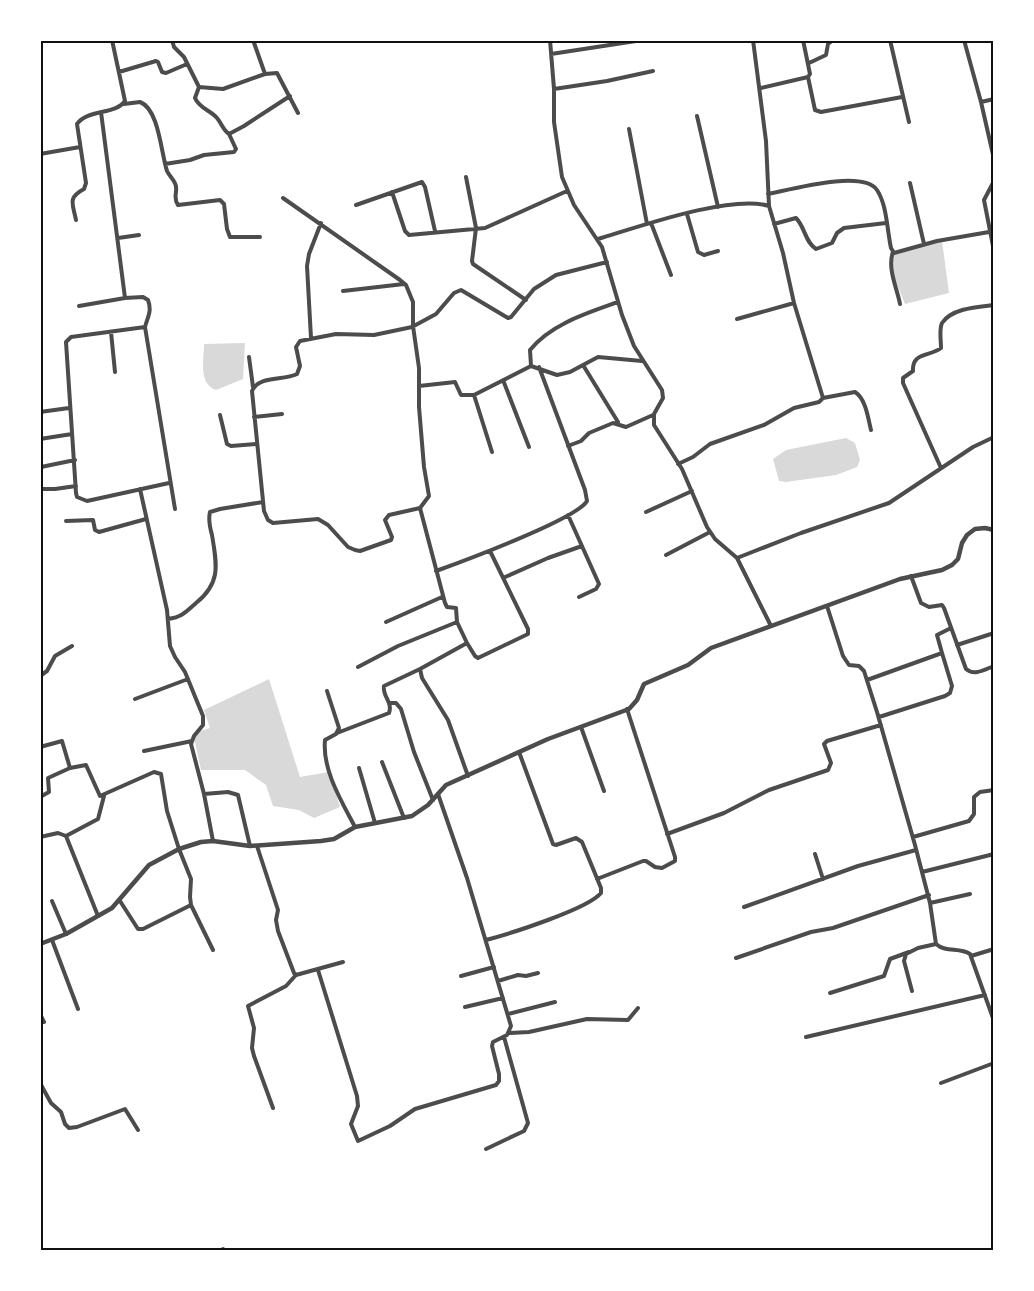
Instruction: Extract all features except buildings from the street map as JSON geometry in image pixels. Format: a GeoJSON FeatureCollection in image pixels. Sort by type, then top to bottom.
{"type":"FeatureCollection","features":[{"type":"Feature","properties":{"kind":"street"},"geometry":{"type":"LineString","coordinates":[[112,40],[124,104]]}},
{"type":"Feature","properties":{"kind":"street"},"geometry":{"type":"LineString","coordinates":[[165,164],[204,155],[234,152],[236,149],[229,134],[225,132],[215,116],[196,102],[199,87],[172,40]]}},
{"type":"Feature","properties":{"kind":"street"},"geometry":{"type":"LineString","coordinates":[[253,40],[265,74]]}},
{"type":"Feature","properties":{"kind":"street"},"geometry":{"type":"LineString","coordinates":[[550,40],[556,142],[567,190],[578,211],[598,239],[629,334],[642,361],[659,384],[663,394],[654,414],[654,425],[692,491],[700,515],[710,532],[737,558],[771,626]]}},
{"type":"Feature","properties":{"kind":"street"},"geometry":{"type":"LineString","coordinates":[[753,40],[761,88],[769,206],[794,303],[823,398]]}},
{"type":"Feature","properties":{"kind":"street"},"geometry":{"type":"LineString","coordinates":[[803,40],[811,72],[808,77],[815,110],[821,112],[903,97]]}},
{"type":"Feature","properties":{"kind":"street"},"geometry":{"type":"LineString","coordinates":[[809,63],[826,55],[828,44],[833,40]]}},
{"type":"Feature","properties":{"kind":"street"},"geometry":{"type":"LineString","coordinates":[[890,40],[909,122]]}},
{"type":"Feature","properties":{"kind":"street"},"geometry":{"type":"LineString","coordinates":[[964,40],[981,102],[993,159]]}},
{"type":"Feature","properties":{"kind":"street"},"geometry":{"type":"LineString","coordinates":[[551,54],[636,41]]}},
{"type":"Feature","properties":{"kind":"street"},"geometry":{"type":"LineString","coordinates":[[119,72],[156,61],[162,72],[166,73],[187,64]]}},
{"type":"Feature","properties":{"kind":"street"},"geometry":{"type":"LineString","coordinates":[[554,89],[652,71]]}},
{"type":"Feature","properties":{"kind":"street"},"geometry":{"type":"LineString","coordinates":[[199,87],[223,89],[265,74],[277,73],[298,113]]}},
{"type":"Feature","properties":{"kind":"street"},"geometry":{"type":"LineString","coordinates":[[761,88],[808,77]]}},
{"type":"Feature","properties":{"kind":"street"},"geometry":{"type":"LineString","coordinates":[[229,134],[290,96]]}},
{"type":"Feature","properties":{"kind":"street"},"geometry":{"type":"LineString","coordinates":[[981,102],[993,99]]}},
{"type":"Feature","properties":{"kind":"street"},"geometry":{"type":"LineString","coordinates":[[76,220],[72,199],[75,194],[84,189],[86,183],[77,124],[83,118],[124,104],[140,102],[149,108],[154,117],[165,164],[176,184],[175,200],[178,205],[220,200],[224,204],[228,235],[260,237]]}},
{"type":"Feature","properties":{"kind":"street"},"geometry":{"type":"LineString","coordinates":[[101,112],[125,298]]}},
{"type":"Feature","properties":{"kind":"street"},"geometry":{"type":"LineString","coordinates":[[697,116],[718,207]]}},
{"type":"Feature","properties":{"kind":"street"},"geometry":{"type":"LineString","coordinates":[[629,129],[649,224],[671,274]]}},
{"type":"Feature","properties":{"kind":"street"},"geometry":{"type":"LineString","coordinates":[[40,154],[80,147]]}},
{"type":"Feature","properties":{"kind":"street"},"geometry":{"type":"LineString","coordinates":[[466,177],[476,228],[473,264],[526,300]]}},
{"type":"Feature","properties":{"kind":"street"},"geometry":{"type":"LineString","coordinates":[[768,194],[831,182],[852,181],[871,184],[878,191],[886,223],[893,252],[891,269],[900,304]]}},
{"type":"Feature","properties":{"kind":"street"},"geometry":{"type":"LineString","coordinates":[[993,181],[984,200],[993,251]]}},
{"type":"Feature","properties":{"kind":"street"},"geometry":{"type":"LineString","coordinates":[[356,205],[419,182],[424,183],[435,231]]}},
{"type":"Feature","properties":{"kind":"street"},"geometry":{"type":"LineString","coordinates":[[910,183],[924,244]]}},
{"type":"Feature","properties":{"kind":"street"},"geometry":{"type":"LineString","coordinates":[[392,192],[407,234],[414,235],[492,225],[567,190]]}},
{"type":"Feature","properties":{"kind":"street"},"geometry":{"type":"LineString","coordinates":[[249,357],[265,515],[273,523],[318,519],[328,525],[348,547],[360,551],[391,540],[392,537],[385,520],[389,515],[420,508],[429,496],[424,467],[413,302],[404,284],[283,198]]}},
{"type":"Feature","properties":{"kind":"street"},"geometry":{"type":"LineString","coordinates":[[598,239],[718,207],[751,202],[769,206]]}},
{"type":"Feature","properties":{"kind":"street"},"geometry":{"type":"LineString","coordinates":[[687,214],[698,252],[704,255],[718,250]]}},
{"type":"Feature","properties":{"kind":"street"},"geometry":{"type":"LineString","coordinates":[[774,225],[796,218],[802,225],[809,244],[816,249],[832,243],[837,233],[844,228],[886,223]]}},
{"type":"Feature","properties":{"kind":"street"},"geometry":{"type":"LineString","coordinates":[[311,338],[306,279],[307,260],[321,223]]}},
{"type":"Feature","properties":{"kind":"street"},"geometry":{"type":"LineString","coordinates":[[893,252],[989,232]]}},
{"type":"Feature","properties":{"kind":"street"},"geometry":{"type":"LineString","coordinates":[[118,238],[139,235]]}},
{"type":"Feature","properties":{"kind":"street"},"geometry":{"type":"LineString","coordinates":[[253,387],[261,381],[297,374],[300,366],[297,344],[300,341],[336,334],[374,335],[413,326],[436,314],[457,290],[465,291],[508,318],[513,317],[540,284],[555,275],[607,262]]}},
{"type":"Feature","properties":{"kind":"street"},"geometry":{"type":"LineString","coordinates":[[344,291],[404,284]]}},
{"type":"Feature","properties":{"kind":"street"},"geometry":{"type":"LineString","coordinates":[[79,306],[125,298],[143,297],[148,300],[151,312],[145,327],[175,509]]}},
{"type":"Feature","properties":{"kind":"street"},"geometry":{"type":"LineString","coordinates":[[531,366],[530,350],[540,340],[571,320],[618,302]]}},
{"type":"Feature","properties":{"kind":"street"},"geometry":{"type":"LineString","coordinates":[[737,319],[794,303]]}},
{"type":"Feature","properties":{"kind":"street"},"geometry":{"type":"LineString","coordinates":[[941,468],[903,383],[903,378],[913,371],[912,364],[916,358],[941,348],[943,321],[960,310],[993,305]]}},
{"type":"Feature","properties":{"kind":"street"},"geometry":{"type":"LineString","coordinates":[[145,327],[71,337],[66,342],[77,497],[87,501],[170,483]]}},
{"type":"Feature","properties":{"kind":"street"},"geometry":{"type":"LineString","coordinates":[[111,332],[116,372]]}},
{"type":"Feature","properties":{"kind":"street"},"geometry":{"type":"LineString","coordinates":[[419,386],[452,381],[457,383],[463,396],[474,395],[531,366],[557,375],[570,372],[592,359],[604,357],[642,361]]}},
{"type":"Feature","properties":{"kind":"street"},"geometry":{"type":"LineString","coordinates":[[582,364],[618,423]]}},
{"type":"Feature","properties":{"kind":"street"},"geometry":{"type":"LineString","coordinates":[[436,571],[490,550],[584,506],[587,496],[539,367]]}},
{"type":"Feature","properties":{"kind":"street"},"geometry":{"type":"LineString","coordinates":[[503,380],[530,447]]}},
{"type":"Feature","properties":{"kind":"street"},"geometry":{"type":"LineString","coordinates":[[678,464],[693,457],[710,444],[764,425],[794,408],[819,402],[823,398],[855,392],[863,401],[871,430]]}},
{"type":"Feature","properties":{"kind":"street"},"geometry":{"type":"LineString","coordinates":[[474,395],[492,452]]}},
{"type":"Feature","properties":{"kind":"street"},"geometry":{"type":"LineString","coordinates":[[40,412],[70,408]]}},
{"type":"Feature","properties":{"kind":"street"},"geometry":{"type":"LineString","coordinates":[[254,417],[282,414]]}},
{"type":"Feature","properties":{"kind":"street"},"geometry":{"type":"LineString","coordinates":[[568,446],[581,441],[593,431],[613,423],[626,427],[654,414]]}},
{"type":"Feature","properties":{"kind":"street"},"geometry":{"type":"LineString","coordinates":[[220,415],[227,444],[234,446],[257,444]]}},
{"type":"Feature","properties":{"kind":"street"},"geometry":{"type":"LineString","coordinates":[[40,439],[72,434]]}},
{"type":"Feature","properties":{"kind":"street"},"geometry":{"type":"LineString","coordinates":[[737,558],[801,533],[880,508],[992,438],[993,445]]}},
{"type":"Feature","properties":{"kind":"street"},"geometry":{"type":"LineString","coordinates":[[41,467],[75,460]]}},
{"type":"Feature","properties":{"kind":"street"},"geometry":{"type":"LineString","coordinates":[[40,489],[76,486]]}},
{"type":"Feature","properties":{"kind":"street"},"geometry":{"type":"LineString","coordinates":[[140,489],[168,619],[170,646],[188,679],[203,721],[201,729],[192,741],[144,751]]}},
{"type":"Feature","properties":{"kind":"street"},"geometry":{"type":"LineString","coordinates":[[646,512],[692,491]]}},
{"type":"Feature","properties":{"kind":"street"},"geometry":{"type":"LineString","coordinates":[[168,619],[186,613],[211,589],[215,577],[216,559],[210,512],[263,502]]}},
{"type":"Feature","properties":{"kind":"street"},"geometry":{"type":"LineString","coordinates":[[420,508],[443,597],[447,607],[456,608],[457,622],[467,643],[478,657],[528,634],[528,629],[490,550]]}},
{"type":"Feature","properties":{"kind":"street"},"geometry":{"type":"LineString","coordinates":[[568,515],[598,584],[596,589],[579,597]]}},
{"type":"Feature","properties":{"kind":"street"},"geometry":{"type":"LineString","coordinates":[[66,521],[94,521],[95,528],[99,532],[146,519]]}},
{"type":"Feature","properties":{"kind":"street"},"geometry":{"type":"LineString","coordinates":[[40,944],[66,934],[112,908],[149,865],[179,849],[213,841],[234,846],[257,846],[334,839],[355,827],[404,818],[421,810],[446,785],[580,726],[627,709],[633,705],[640,689],[648,681],[688,665],[718,644],[911,576],[942,570],[958,559],[962,543],[967,535],[975,529],[993,530]]}},
{"type":"Feature","properties":{"kind":"street"},"geometry":{"type":"LineString","coordinates":[[666,555],[710,532]]}},
{"type":"Feature","properties":{"kind":"street"},"geometry":{"type":"LineString","coordinates":[[503,578],[582,546]]}},
{"type":"Feature","properties":{"kind":"street"},"geometry":{"type":"LineString","coordinates":[[911,576],[921,603],[929,607],[942,605],[966,669],[975,673],[993,666]]}},
{"type":"Feature","properties":{"kind":"street"},"geometry":{"type":"LineString","coordinates":[[386,622],[443,597]]}},
{"type":"Feature","properties":{"kind":"street"},"geometry":{"type":"LineString","coordinates":[[832,604],[846,662],[861,668],[869,679],[916,835],[916,850],[929,895],[936,944]]}},
{"type":"Feature","properties":{"kind":"street"},"geometry":{"type":"LineString","coordinates":[[358,667],[398,646],[457,622]]}},
{"type":"Feature","properties":{"kind":"street"},"geometry":{"type":"LineString","coordinates":[[879,717],[950,693],[952,686],[937,635],[951,628]]}},
{"type":"Feature","properties":{"kind":"street"},"geometry":{"type":"LineString","coordinates":[[957,645],[993,633]]}},
{"type":"Feature","properties":{"kind":"street"},"geometry":{"type":"LineString","coordinates":[[355,827],[336,788],[325,752],[325,740],[389,713],[389,703],[384,686],[467,643]]}},
{"type":"Feature","properties":{"kind":"street"},"geometry":{"type":"LineString","coordinates":[[40,676],[55,656],[72,646]]}},
{"type":"Feature","properties":{"kind":"street"},"geometry":{"type":"LineString","coordinates":[[869,679],[942,653]]}},
{"type":"Feature","properties":{"kind":"street"},"geometry":{"type":"LineString","coordinates":[[420,669],[422,678],[447,720],[468,776]]}},
{"type":"Feature","properties":{"kind":"street"},"geometry":{"type":"LineString","coordinates":[[135,699],[188,679]]}},
{"type":"Feature","properties":{"kind":"street"},"geometry":{"type":"LineString","coordinates":[[327,691],[339,723],[336,734]]}},
{"type":"Feature","properties":{"kind":"street"},"geometry":{"type":"LineString","coordinates":[[389,703],[396,703],[401,709],[414,752],[433,800]]}},
{"type":"Feature","properties":{"kind":"street"},"geometry":{"type":"LineString","coordinates":[[597,879],[643,861],[651,862],[655,867],[662,868],[672,863],[675,857],[627,709]]}},
{"type":"Feature","properties":{"kind":"street"},"geometry":{"type":"LineString","coordinates":[[667,834],[724,813],[769,790],[828,770],[831,763],[825,744],[827,741],[881,725]]}},
{"type":"Feature","properties":{"kind":"street"},"geometry":{"type":"LineString","coordinates":[[580,726],[604,791]]}},
{"type":"Feature","properties":{"kind":"street"},"geometry":{"type":"LineString","coordinates":[[40,747],[62,741],[70,768]]}},
{"type":"Feature","properties":{"kind":"street"},"geometry":{"type":"LineString","coordinates":[[192,741],[213,841]]}},
{"type":"Feature","properties":{"kind":"street"},"geometry":{"type":"LineString","coordinates":[[486,940],[529,927],[590,903],[601,893],[582,842],[578,839],[553,844],[519,752]]}},
{"type":"Feature","properties":{"kind":"street"},"geometry":{"type":"LineString","coordinates":[[382,762],[404,818]]}},
{"type":"Feature","properties":{"kind":"street"},"geometry":{"type":"LineString","coordinates":[[40,797],[50,792],[48,778],[70,768],[87,765],[99,795],[104,796],[158,772],[162,778],[166,806],[179,849],[191,879],[191,905],[213,951]]}},
{"type":"Feature","properties":{"kind":"street"},"geometry":{"type":"LineString","coordinates":[[358,768],[375,823]]}},
{"type":"Feature","properties":{"kind":"street"},"geometry":{"type":"LineString","coordinates":[[916,835],[969,821],[974,814],[974,797],[980,792],[993,790]]}},
{"type":"Feature","properties":{"kind":"street"},"geometry":{"type":"LineString","coordinates":[[204,794],[228,792],[238,795],[250,846]]}},
{"type":"Feature","properties":{"kind":"street"},"geometry":{"type":"LineString","coordinates":[[318,970],[357,1096],[358,1106],[351,1124],[358,1141],[390,1126],[415,1109],[496,1085],[499,1081],[492,1046],[493,1042],[509,1033],[511,1026],[455,841],[437,793]]}},
{"type":"Feature","properties":{"kind":"street"},"geometry":{"type":"LineString","coordinates":[[66,836],[98,819],[104,796]]}},
{"type":"Feature","properties":{"kind":"street"},"geometry":{"type":"LineString","coordinates":[[40,837],[58,833],[66,836],[98,916]]}},
{"type":"Feature","properties":{"kind":"street"},"geometry":{"type":"LineString","coordinates":[[257,846],[278,910],[276,920],[278,931],[292,970],[296,975]]}},
{"type":"Feature","properties":{"kind":"street"},"geometry":{"type":"LineString","coordinates":[[744,907],[876,860],[916,850]]}},
{"type":"Feature","properties":{"kind":"street"},"geometry":{"type":"LineString","coordinates":[[815,854],[824,879]]}},
{"type":"Feature","properties":{"kind":"street"},"geometry":{"type":"LineString","coordinates":[[922,872],[993,854]]}},
{"type":"Feature","properties":{"kind":"street"},"geometry":{"type":"LineString","coordinates":[[930,903],[970,894]]}},
{"type":"Feature","properties":{"kind":"street"},"geometry":{"type":"LineString","coordinates":[[736,958],[929,895]]}},
{"type":"Feature","properties":{"kind":"street"},"geometry":{"type":"LineString","coordinates":[[52,901],[66,934]]}},
{"type":"Feature","properties":{"kind":"street"},"geometry":{"type":"LineString","coordinates":[[120,901],[138,929],[143,929],[191,905]]}},
{"type":"Feature","properties":{"kind":"street"},"geometry":{"type":"LineString","coordinates":[[52,940],[78,1010]]}},
{"type":"Feature","properties":{"kind":"street"},"geometry":{"type":"LineString","coordinates":[[830,993],[879,978],[886,972],[890,959],[936,944],[945,949],[961,950],[973,955],[993,949]]}},
{"type":"Feature","properties":{"kind":"street"},"geometry":{"type":"LineString","coordinates":[[909,952],[904,961],[912,990]]}},
{"type":"Feature","properties":{"kind":"street"},"geometry":{"type":"LineString","coordinates":[[973,955],[993,1019]]}},
{"type":"Feature","properties":{"kind":"street"},"geometry":{"type":"LineString","coordinates":[[273,1108],[254,1056],[252,1047],[254,1028],[248,1006],[285,986],[296,975],[343,962]]}},
{"type":"Feature","properties":{"kind":"street"},"geometry":{"type":"LineString","coordinates":[[461,976],[494,966]]}},
{"type":"Feature","properties":{"kind":"street"},"geometry":{"type":"LineString","coordinates":[[498,981],[518,975],[538,973]]}},
{"type":"Feature","properties":{"kind":"street"},"geometry":{"type":"LineString","coordinates":[[807,1038],[985,995]]}},
{"type":"Feature","properties":{"kind":"street"},"geometry":{"type":"LineString","coordinates":[[465,1006],[503,998]]}},
{"type":"Feature","properties":{"kind":"street"},"geometry":{"type":"LineString","coordinates":[[508,1014],[555,1002]]}},
{"type":"Feature","properties":{"kind":"street"},"geometry":{"type":"LineString","coordinates":[[509,1033],[529,1032],[587,1019],[628,1020],[638,1008]]}},
{"type":"Feature","properties":{"kind":"street"},"geometry":{"type":"LineString","coordinates":[[40,1014],[44,1022]]}},
{"type":"Feature","properties":{"kind":"street"},"geometry":{"type":"LineString","coordinates":[[486,1149],[524,1131],[528,1123],[504,1037]]}},
{"type":"Feature","properties":{"kind":"street"},"geometry":{"type":"LineString","coordinates":[[942,1083],[993,1063]]}},
{"type":"Feature","properties":{"kind":"street"},"geometry":{"type":"LineString","coordinates":[[40,1083],[51,1103],[61,1112],[69,1128],[125,1109],[138,1130]]}},
{"type":"Feature","properties":{"kind":"shaded area"},"geometry":{"type":"Polygon","coordinates":[[[942,241],[949,293],[905,304],[891,270],[894,255],[942,241]]]}},
{"type":"Feature","properties":{"kind":"shaded area"},"geometry":{"type":"Polygon","coordinates":[[[245,343],[243,379],[216,390],[210,387],[203,371],[204,344],[245,343]]]}},
{"type":"Feature","properties":{"kind":"shaded area"},"geometry":{"type":"Polygon","coordinates":[[[846,438],[855,443],[860,460],[857,467],[836,475],[779,481],[773,459],[786,450],[846,438]]]}},
{"type":"Feature","properties":{"kind":"shaded area"},"geometry":{"type":"Polygon","coordinates":[[[269,679],[300,777],[329,772],[340,807],[314,818],[299,810],[273,806],[266,785],[245,770],[201,770],[193,733],[210,728],[204,710],[269,679]]]}}]}
